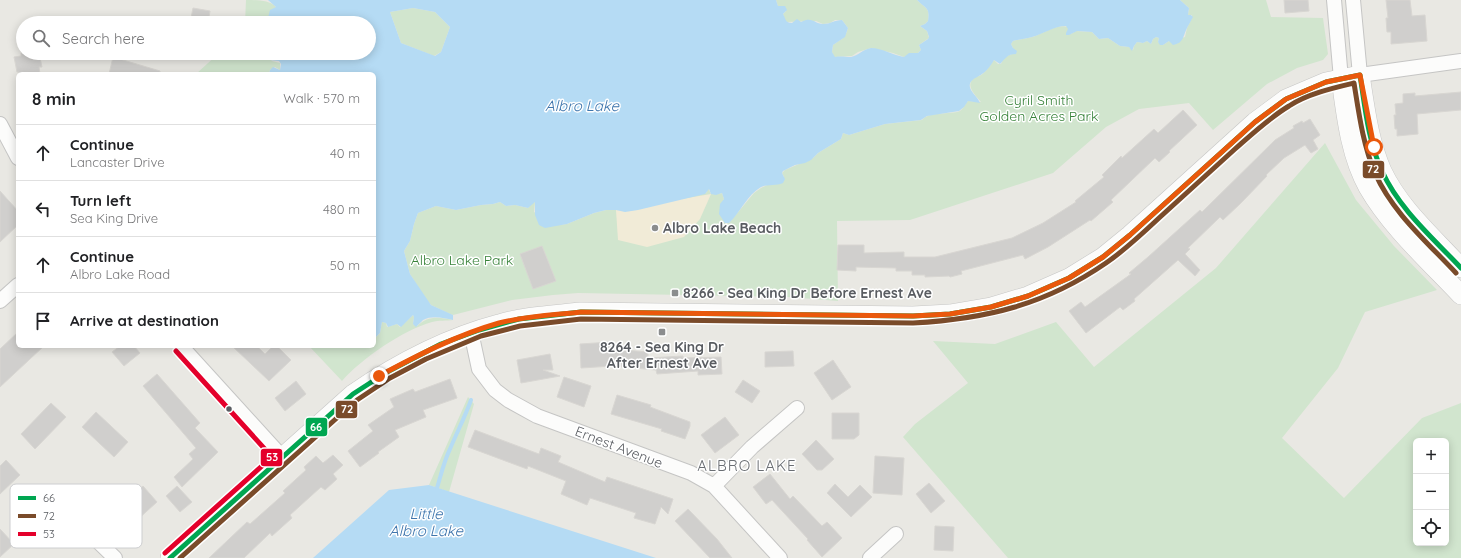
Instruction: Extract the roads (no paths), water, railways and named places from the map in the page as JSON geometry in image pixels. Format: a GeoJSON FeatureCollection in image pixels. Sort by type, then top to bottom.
{"type":"FeatureCollection","features":[{"type":"Feature","properties":{"kind":"street"},"geometry":{"type":"LineString","coordinates":[[1334,0],[1341,79],[1352,146],[1359,166],[1368,186],[1394,223],[1461,295]]}},
{"type":"Feature","properties":{"kind":"street"},"geometry":{"type":"LineString","coordinates":[[1353,0],[1360,75],[1374,147],[1382,170],[1410,213],[1461,268]]}},
{"type":"Feature","properties":{"kind":"street"},"geometry":{"type":"LineString","coordinates":[[170,558],[353,394],[379,376],[412,359],[472,332],[500,323],[581,312],[913,316],[950,314],[991,307],[1028,296],[1069,278],[1103,257],[1130,235],[1255,122],[1286,99],[1326,82],[1360,75],[1461,61]]}},
{"type":"Feature","properties":{"kind":"street"},"geometry":{"type":"LineString","coordinates":[[0,124],[16,154]]}},
{"type":"Feature","properties":{"kind":"street"},"geometry":{"type":"LineString","coordinates":[[0,301],[16,287]]}},
{"type":"Feature","properties":{"kind":"street","name":"Ernest Avenue"},"geometry":{"type":"LineString","coordinates":[[472,332],[479,369],[495,390],[508,400],[537,416],[691,473],[714,486],[780,558]]}},
{"type":"Feature","properties":{"kind":"street"},"geometry":{"type":"LineString","coordinates":[[183,348],[282,457]]}},
{"type":"Feature","properties":{"kind":"street"},"geometry":{"type":"LineString","coordinates":[[714,486],[752,447],[797,408]]}},
{"type":"Feature","properties":{"kind":"street"},"geometry":{"type":"LineString","coordinates":[[870,558],[896,534]]}},
{"type":"Feature","properties":{"kind":"street"},"geometry":{"type":"LineString","coordinates":[[105,548],[115,558]]}},
{"type":"Feature","properties":{"kind":"water","name":"Albro Lake"},"geometry":{"type":"Polygon","coordinates":[[[268,0],[776,0],[778,6],[785,6],[787,10],[783,14],[786,20],[790,23],[797,19],[801,22],[811,20],[823,24],[842,20],[848,28],[845,37],[833,45],[832,52],[835,57],[851,57],[871,48],[904,57],[909,53],[918,53],[921,50],[919,45],[929,37],[927,31],[920,26],[928,21],[928,11],[917,0],[1180,0],[1189,8],[1188,15],[1193,17],[1183,39],[1179,43],[1173,45],[1169,41],[1163,45],[1160,45],[1158,42],[1159,38],[1156,37],[1153,39],[1151,44],[1147,41],[1143,43],[1137,42],[1132,51],[1129,47],[1120,46],[1108,38],[1099,39],[1092,32],[1077,31],[1066,35],[1068,29],[1066,26],[1057,27],[1030,38],[1013,41],[1011,44],[1017,51],[1016,54],[1008,56],[1000,64],[994,60],[986,71],[971,82],[971,90],[980,103],[968,101],[959,111],[927,116],[921,120],[885,124],[849,135],[843,133],[841,139],[818,153],[811,160],[783,171],[782,173],[785,179],[783,183],[764,186],[756,190],[729,223],[725,223],[719,214],[720,204],[724,199],[722,193],[716,195],[711,194],[709,189],[705,194],[638,210],[625,212],[606,210],[594,213],[567,224],[545,228],[539,225],[535,215],[535,202],[528,208],[515,205],[506,206],[500,202],[456,210],[436,206],[418,213],[410,241],[404,251],[410,274],[431,305],[453,315],[453,320],[438,317],[427,318],[416,327],[413,324],[413,315],[401,327],[397,324],[388,327],[386,323],[382,322],[380,333],[376,337],[376,72],[270,72],[273,67],[280,70],[281,64],[279,61],[270,60],[376,60],[376,16],[268,16],[270,10],[276,7],[268,0]],[[413,8],[390,12],[401,43],[435,56],[441,52],[450,27],[435,12],[413,8]]]}},
{"type":"Feature","properties":{"kind":"water","name":"Little Albro Lake"},"geometry":{"type":"Polygon","coordinates":[[[429,485],[656,558],[313,558],[389,490],[429,485]]]}},
{"type":"Feature","properties":{"kind":"waterway"},"geometry":{"type":"LineString","coordinates":[[437,488],[446,458],[471,400]]}},
{"type":"Feature","properties":{"kind":"place","name":"Albro Lake Beach"},"geometry":{"type":"Point","coordinates":[655,228]}},
{"type":"Feature","properties":{"kind":"place","name":"8266 - Sea King Dr Before Ernest Ave"},"geometry":{"type":"Point","coordinates":[675,293]}},
{"type":"Feature","properties":{"kind":"place","name":"8264 - Sea King Dr After Ernest Ave"},"geometry":{"type":"Point","coordinates":[662,332]}},
{"type":"Feature","properties":{"kind":"district","name":"ALBRO LAKE"},"geometry":{"type":"Point","coordinates":[747,466]}},
{"type":"Feature","properties":{"kind":"park label","name":"Cyril Smith Golden Acres Park"},"geometry":{"type":"Point","coordinates":[1039,108]}},
{"type":"Feature","properties":{"kind":"park label","name":"Albro Lake Park"},"geometry":{"type":"Point","coordinates":[462,260]}}]}
